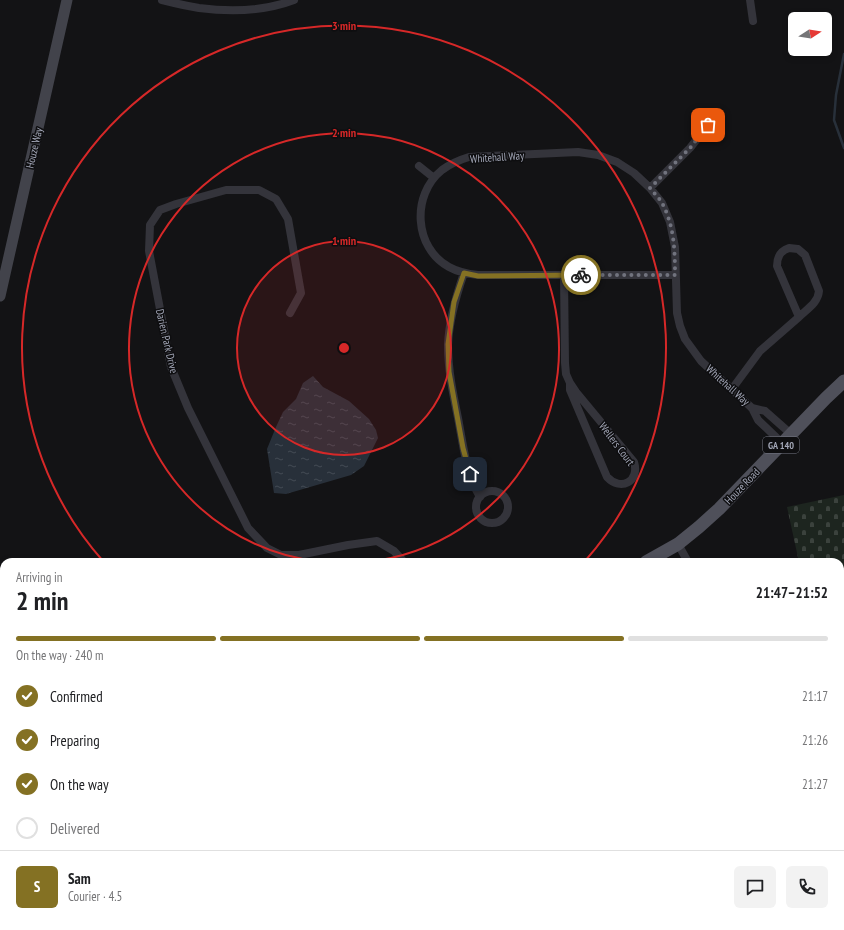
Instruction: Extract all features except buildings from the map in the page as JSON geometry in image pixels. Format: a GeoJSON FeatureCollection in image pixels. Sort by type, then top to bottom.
{"type":"FeatureCollection","features":[{"type":"Feature","properties":{"kind":"main road","name":"Houze Road"},"geometry":{"type":"LineString","coordinates":[[653,558],[678,544],[719,509],[844,381]]}},
{"type":"Feature","properties":{"kind":"street","name":"Houze Way"},"geometry":{"type":"LineString","coordinates":[[0,296],[67,0]]}},
{"type":"Feature","properties":{"kind":"street"},"geometry":{"type":"LineString","coordinates":[[162,0],[198,8],[230,10],[262,8],[294,0]]}},
{"type":"Feature","properties":{"kind":"street"},"geometry":{"type":"LineString","coordinates":[[750,0],[754,20]]}},
{"type":"Feature","properties":{"kind":"street"},"geometry":{"type":"LineString","coordinates":[[650,188],[690,148],[708,125]]}},
{"type":"Feature","properties":{"kind":"street","name":"Whitehall Way"},"geometry":{"type":"LineString","coordinates":[[675,275],[478,276],[464,273],[448,267],[437,258],[428,247],[422,232],[420,219],[421,204],[426,191],[434,178],[450,165],[469,157],[578,152],[598,155],[617,162],[634,173],[650,188],[662,203],[670,222],[674,247],[677,313],[685,339],[700,361],[752,408]]}},
{"type":"Feature","properties":{"kind":"street"},"geometry":{"type":"LineString","coordinates":[[419,166],[434,178]]}},
{"type":"Feature","properties":{"kind":"street","name":"Darien Park Drive"},"geometry":{"type":"LineString","coordinates":[[290,312],[301,293],[288,219],[276,199],[259,190],[226,190],[160,210],[150,225],[149,251],[171,367],[188,408],[248,528],[267,548],[281,555],[299,555],[377,541],[394,551],[400,558]]}},
{"type":"Feature","properties":{"kind":"street"},"geometry":{"type":"LineString","coordinates":[[732,389],[760,351],[799,317],[816,302],[819,296],[819,291],[805,255],[798,249],[789,248],[780,254],[777,260],[777,266],[799,317]]}},
{"type":"Feature","properties":{"kind":"street"},"geometry":{"type":"LineString","coordinates":[[464,273],[454,302],[448,344],[449,372],[463,448],[474,486],[480,497]]}},
{"type":"Feature","properties":{"kind":"street","name":"Wellers Court"},"geometry":{"type":"LineString","coordinates":[[564,275],[566,374],[576,392],[634,462],[636,467],[635,474],[629,482],[617,484],[607,477],[570,390],[570,383]]}},
{"type":"Feature","properties":{"kind":"street"},"geometry":{"type":"LineString","coordinates":[[752,408],[765,411],[791,434]]}},
{"type":"Feature","properties":{"kind":"street"},"geometry":{"type":"LineString","coordinates":[[752,408],[758,420],[782,443]]}},
{"type":"Feature","properties":{"kind":"street"},"geometry":{"type":"LineString","coordinates":[[678,544],[686,558]]}},
{"type":"Feature","properties":{"kind":"green space"},"geometry":{"type":"Polygon","coordinates":[[[844,495],[844,558],[798,558],[787,507],[844,495]]]}},
{"type":"Feature","properties":{"kind":"water"},"geometry":{"type":"Polygon","coordinates":[[[313,376],[323,387],[349,401],[369,419],[376,430],[378,438],[364,466],[351,475],[286,494],[274,493],[267,449],[283,412],[296,399],[303,383],[313,376]]]}},
{"type":"Feature","properties":{"kind":"waterway"},"geometry":{"type":"LineString","coordinates":[[844,54],[836,95],[834,120],[844,148]]}},
{"type":"Feature","properties":{"kind":"way so far"},"geometry":{"type":"LineString","coordinates":[[581,275],[675,275],[674,247],[670,222],[662,203],[650,188],[690,148],[708,125]]}},
{"type":"Feature","properties":{"kind":"route"},"geometry":{"type":"LineString","coordinates":[[470,474],[463,448],[449,372],[448,344],[454,302],[464,273],[478,276],[581,275]]}}]}
